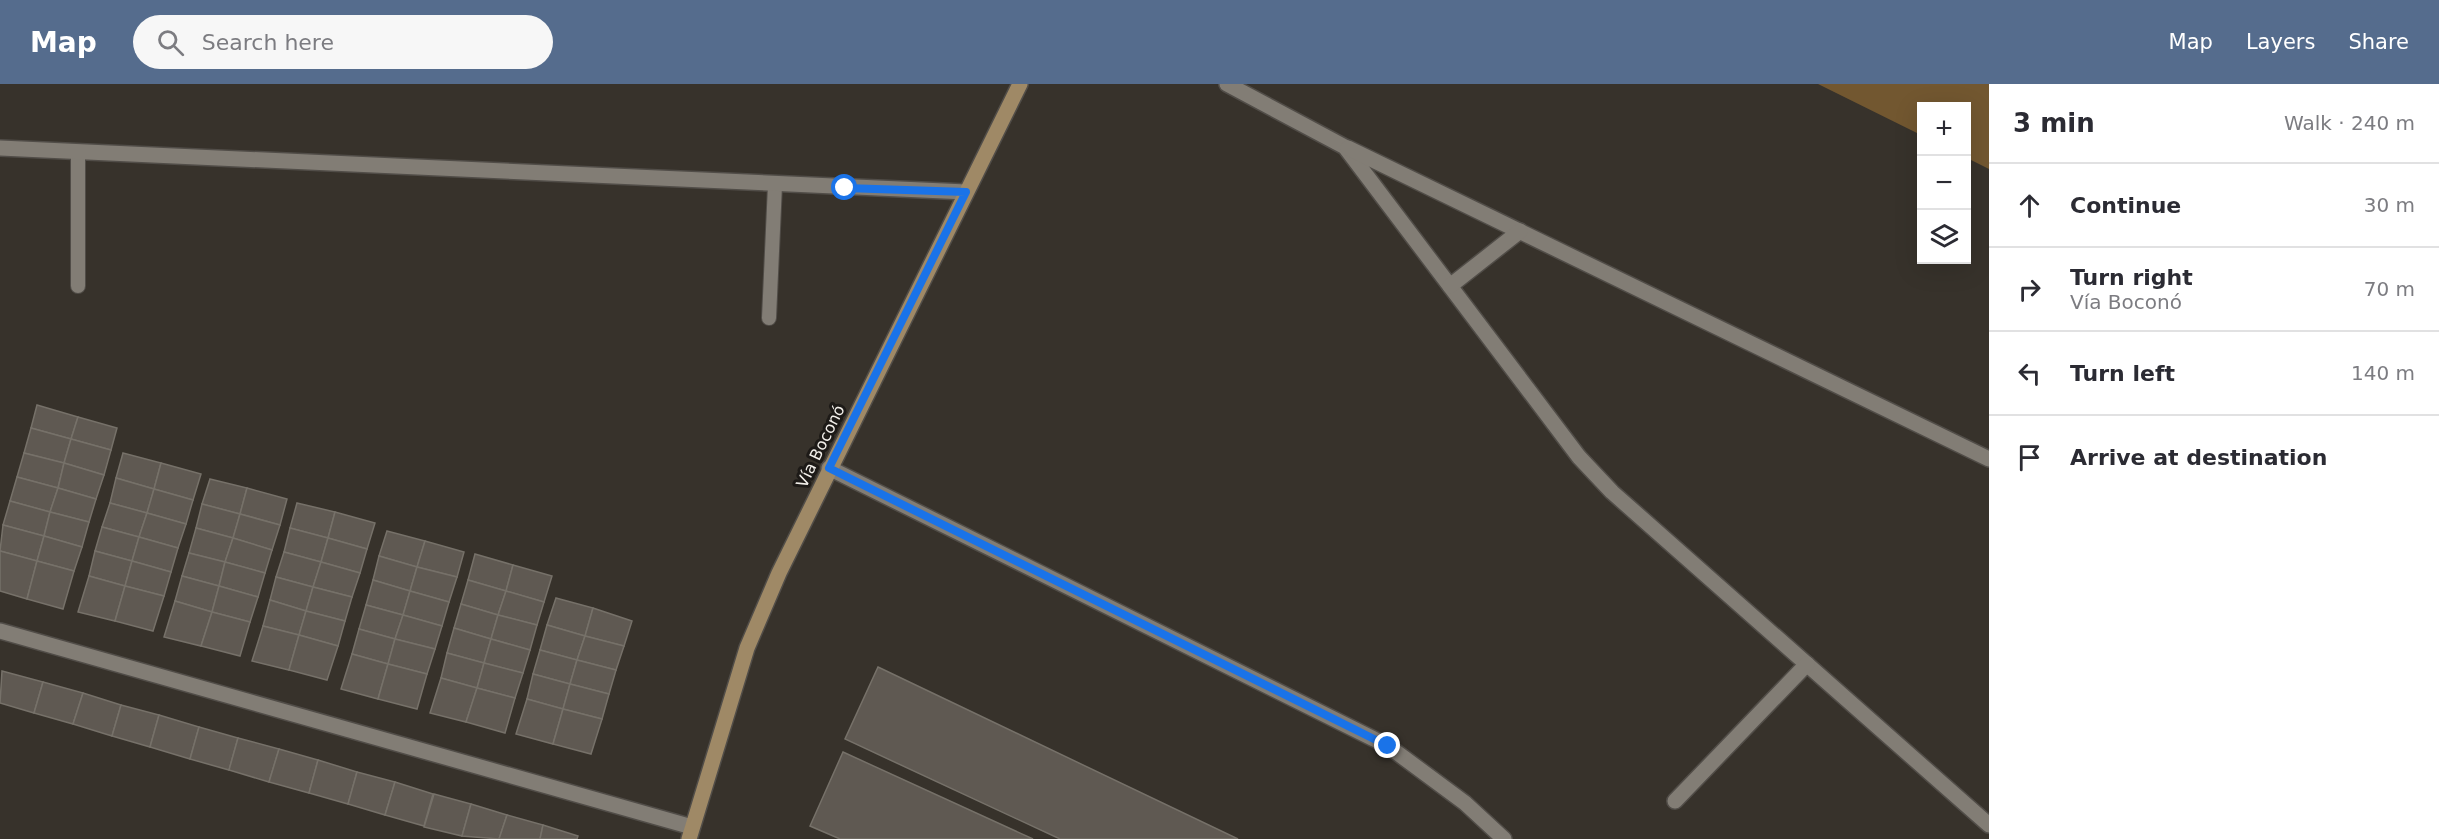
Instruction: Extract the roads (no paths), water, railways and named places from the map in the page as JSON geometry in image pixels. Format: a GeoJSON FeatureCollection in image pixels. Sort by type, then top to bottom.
{"type":"FeatureCollection","features":[{"type":"Feature","properties":{"kind":"main road","name":"Vía Boconó"},"geometry":{"type":"LineString","coordinates":[[690,833],[747,648],[829,468],[1020,84]]}},
{"type":"Feature","properties":{"kind":"street"},"geometry":{"type":"LineString","coordinates":[[1227,84],[1346,147],[1989,459]]}},
{"type":"Feature","properties":{"kind":"street"},"geometry":{"type":"LineString","coordinates":[[1346,147],[1578,457],[1612,492],[1989,825]]}},
{"type":"Feature","properties":{"kind":"street"},"geometry":{"type":"LineString","coordinates":[[0,148],[966,192]]}},
{"type":"Feature","properties":{"kind":"street"},"geometry":{"type":"LineString","coordinates":[[1450,286],[1520,231]]}},
{"type":"Feature","properties":{"kind":"street"},"geometry":{"type":"LineString","coordinates":[[829,468],[1388,746],[1465,803],[1504,839]]}},
{"type":"Feature","properties":{"kind":"street"},"geometry":{"type":"LineString","coordinates":[[0,632],[690,833]]}},
{"type":"Feature","properties":{"kind":"street"},"geometry":{"type":"LineString","coordinates":[[1675,801],[1807,664]]}},
{"type":"Feature","properties":{"kind":"lane"},"geometry":{"type":"LineString","coordinates":[[78,153],[78,286]]}},
{"type":"Feature","properties":{"kind":"lane"},"geometry":{"type":"LineString","coordinates":[[769,318],[775,185]]}}]}
